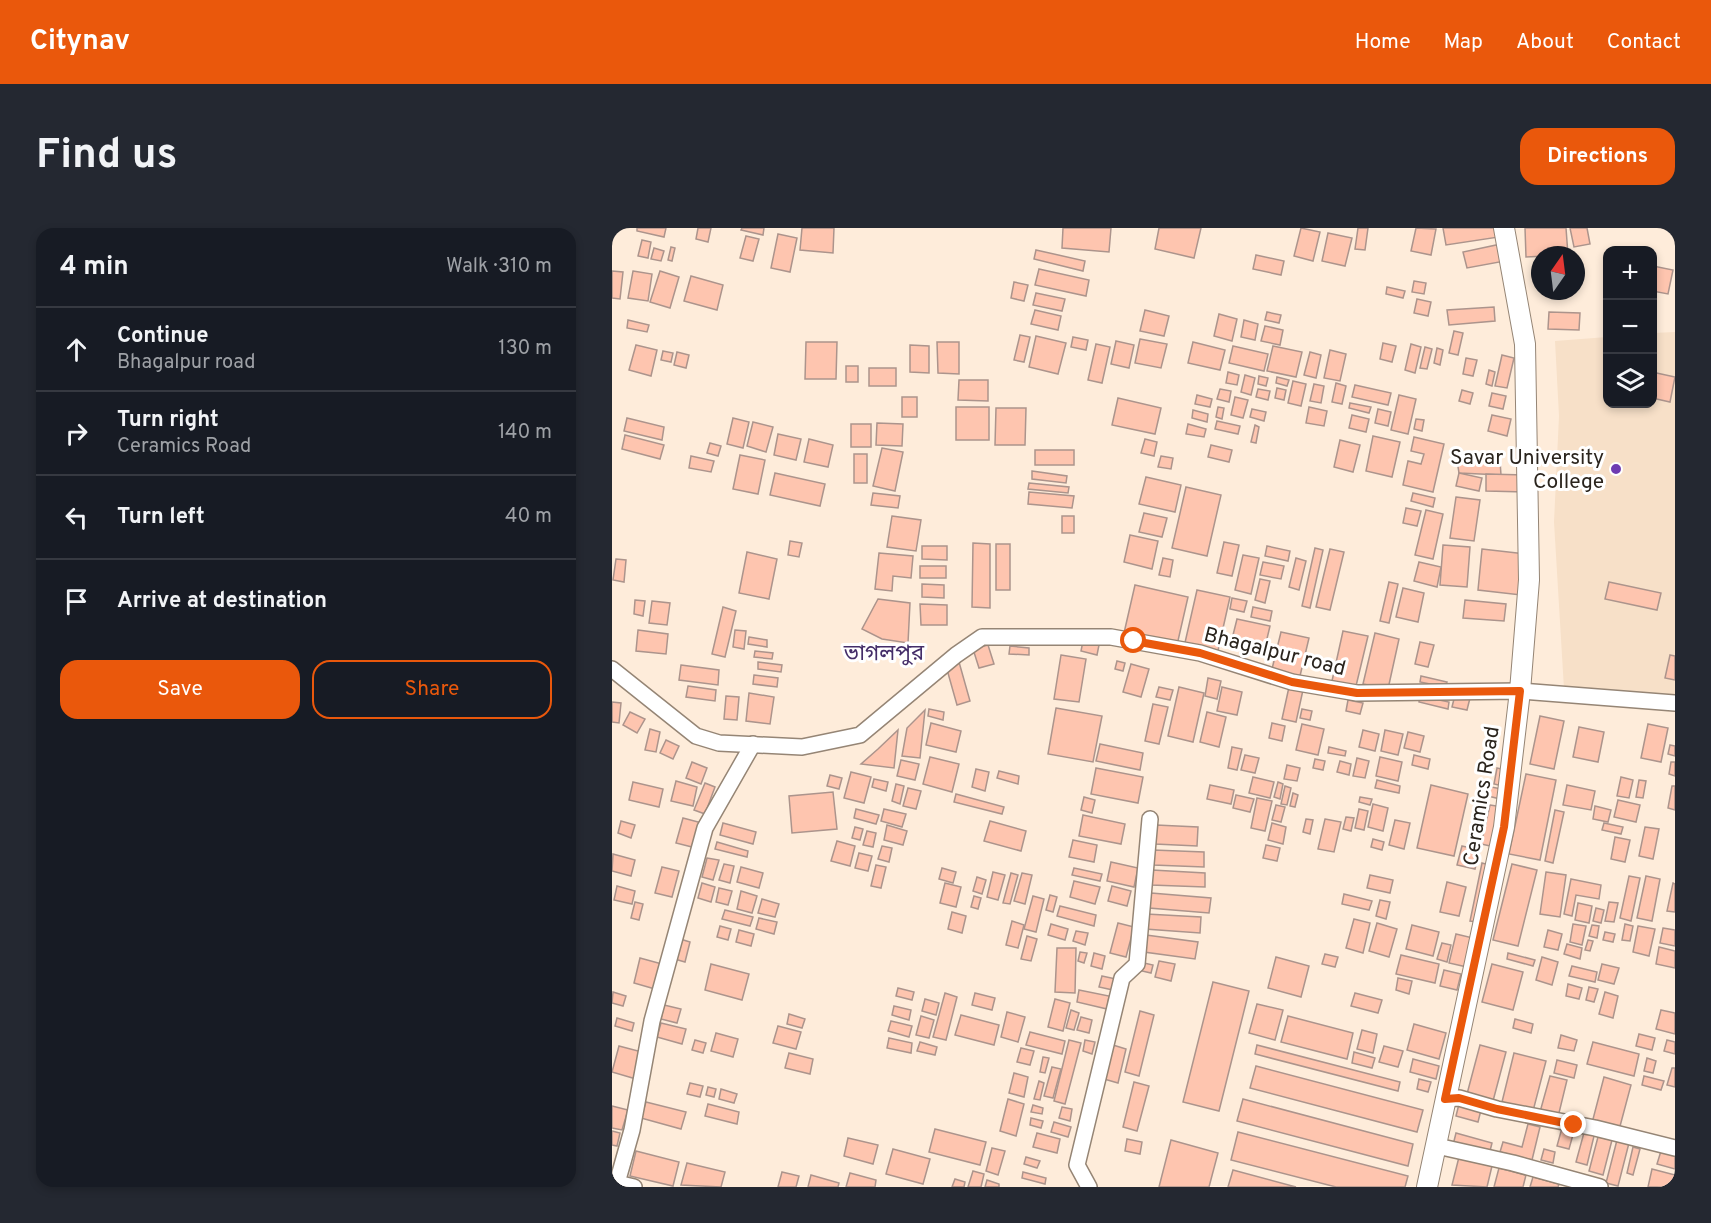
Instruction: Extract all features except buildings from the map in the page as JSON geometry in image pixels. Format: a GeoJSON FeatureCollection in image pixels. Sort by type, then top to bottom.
{"type":"FeatureCollection","features":[{"type":"Feature","properties":{"kind":"street","name":"Ceramics Road"},"geometry":{"type":"LineString","coordinates":[[1427,1187],[1504,827],[1520,691],[1529,580],[1525,344],[1504,228]]}},
{"type":"Feature","properties":{"kind":"street","name":"Bhagalpur road"},"geometry":{"type":"LineString","coordinates":[[612,669],[696,736],[719,743],[802,747],[860,735],[956,655],[982,637],[1111,637],[1200,653],[1292,682],[1357,693],[1520,691],[1675,703]]}},
{"type":"Feature","properties":{"kind":"street"},"geometry":{"type":"LineString","coordinates":[[634,1187],[615,1183],[632,1130],[652,1021],[705,828],[753,744]]}},
{"type":"Feature","properties":{"kind":"street"},"geometry":{"type":"LineString","coordinates":[[1089,1187],[1077,1165],[1122,978],[1137,964],[1150,819]]}},
{"type":"Feature","properties":{"kind":"street"},"geometry":{"type":"LineString","coordinates":[[1445,1099],[1459,1098],[1497,1109],[1595,1128],[1675,1148]]}},
{"type":"Feature","properties":{"kind":"street"},"geometry":{"type":"LineString","coordinates":[[1437,1146],[1600,1187]]}},
{"type":"Feature","properties":{"kind":"shaded area","name":"Savar University College"},"geometry":{"type":"Polygon","coordinates":[[[1675,332],[1675,703],[1564,689],[1554,522],[1559,416],[1555,341],[1603,337],[1603,408],[1657,408],[1657,333],[1675,332]]]}},
{"type":"Feature","properties":{"kind":"place","name":"Savar University College"},"geometry":{"type":"Point","coordinates":[1616,469]}},
{"type":"Feature","properties":{"kind":"district","name":"ভাগলপুর"},"geometry":{"type":"Point","coordinates":[884,652]}},
{"type":"Feature","properties":{"kind":"route"},"geometry":{"type":"LineString","coordinates":[[1134,641],[1200,653],[1292,682],[1357,693],[1520,691],[1504,827],[1445,1099],[1459,1098],[1552,1122],[1574,1125]]}}]}
